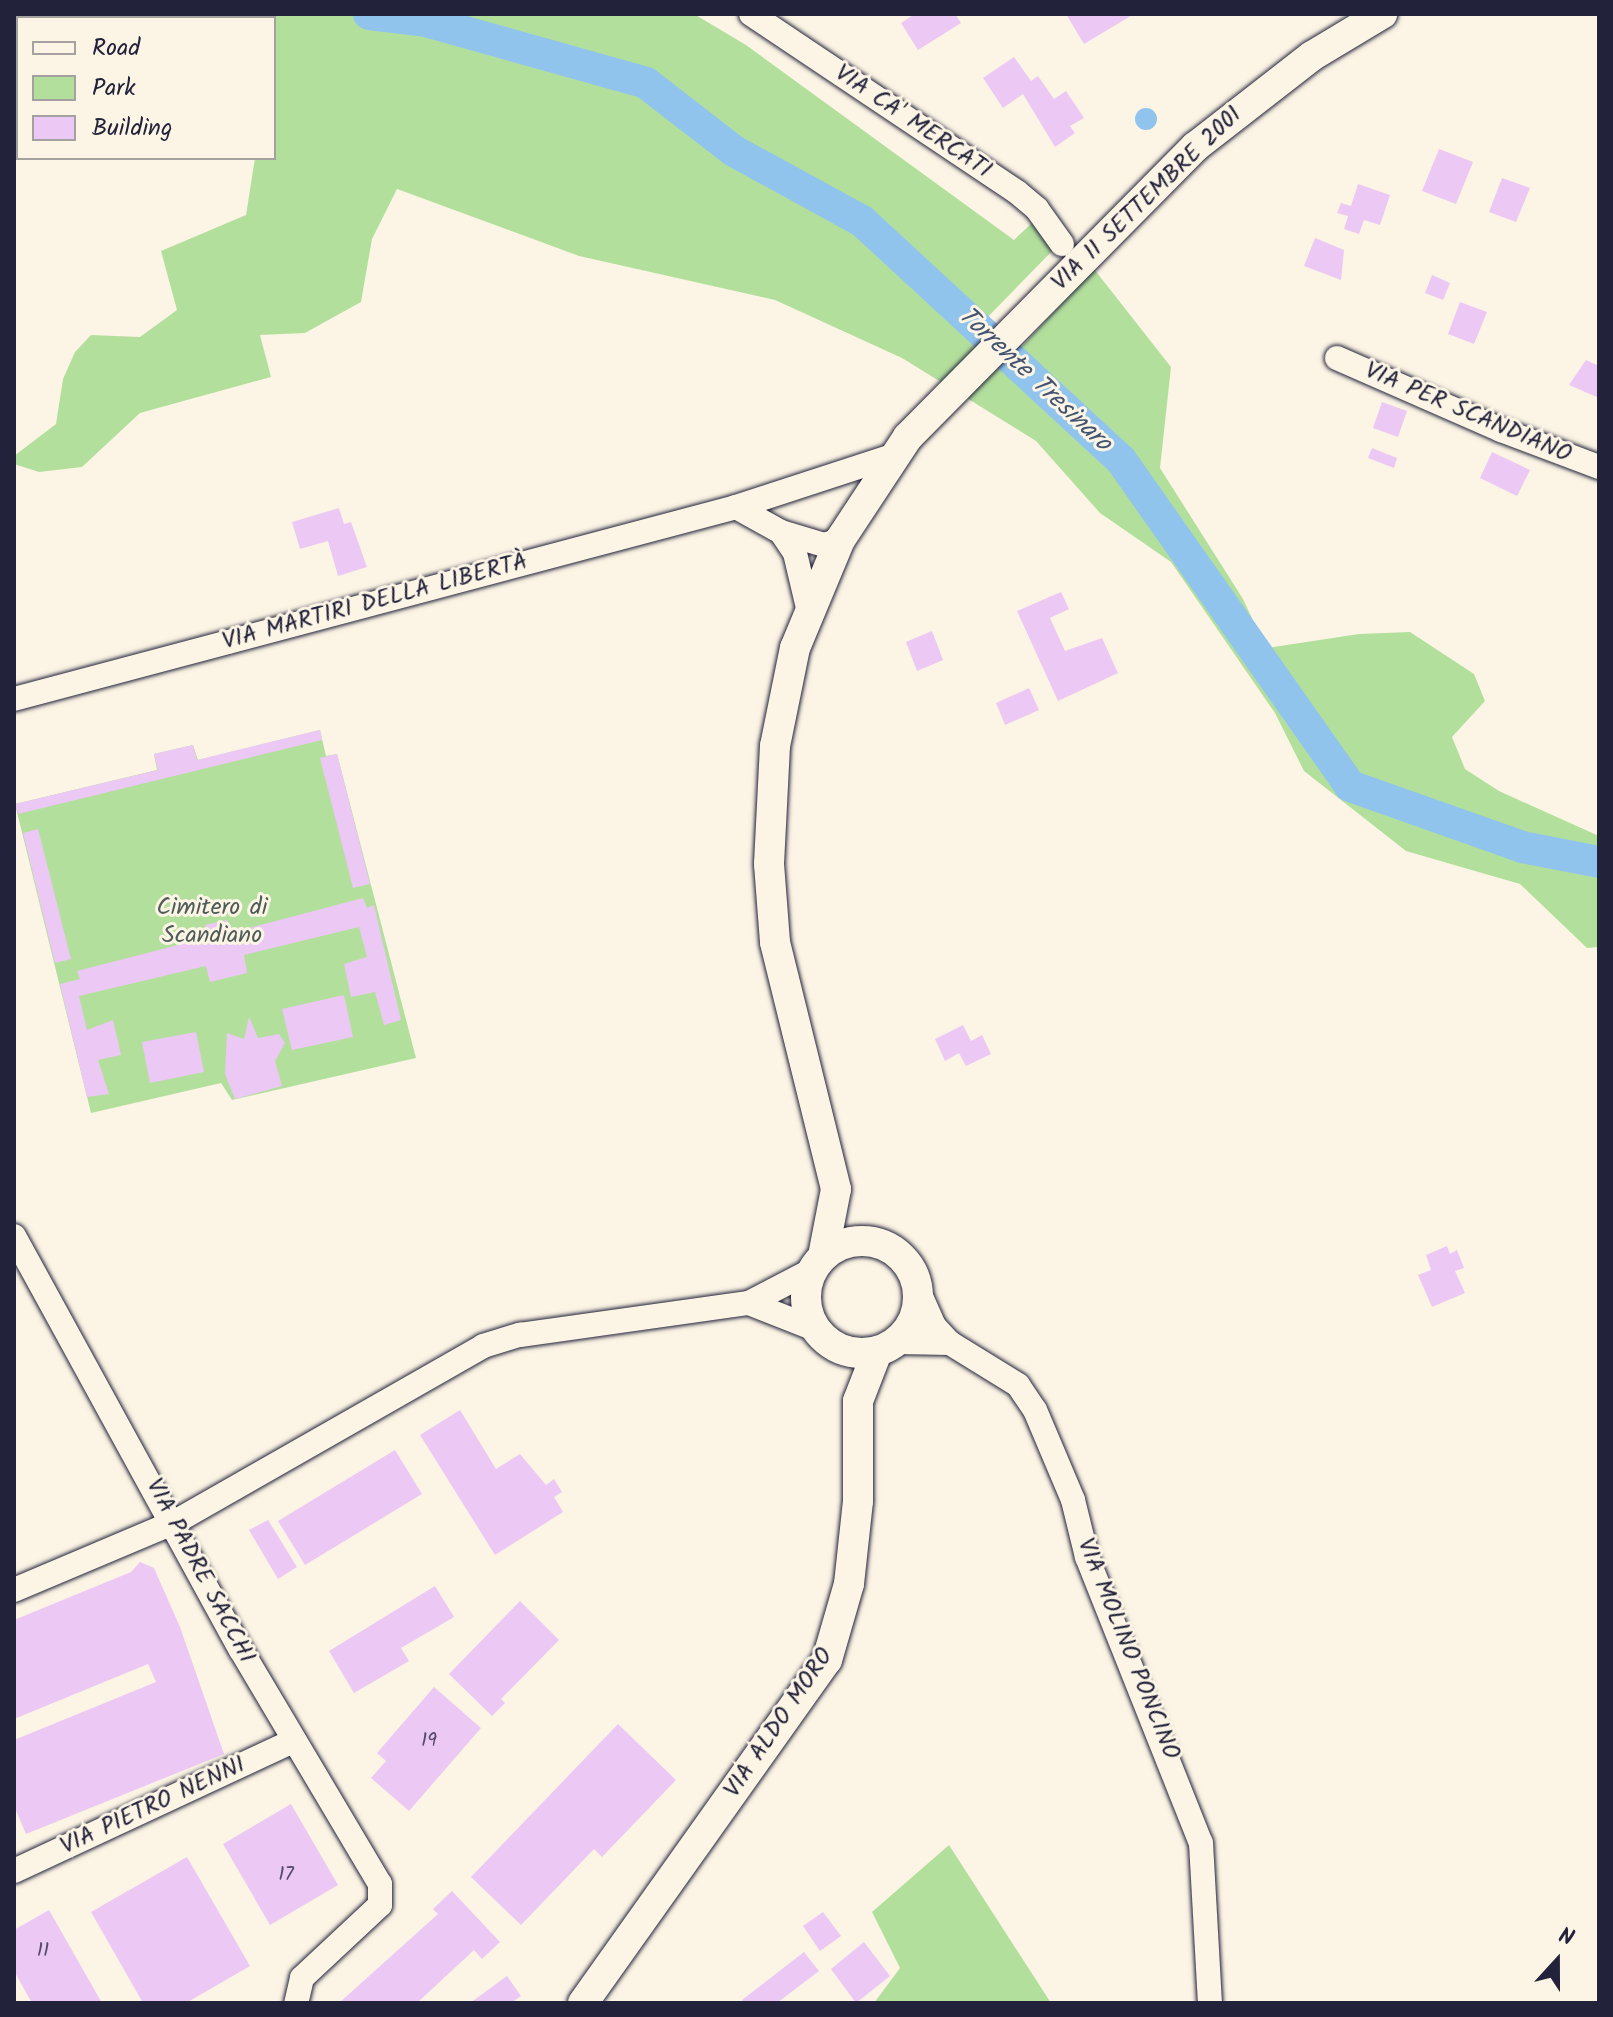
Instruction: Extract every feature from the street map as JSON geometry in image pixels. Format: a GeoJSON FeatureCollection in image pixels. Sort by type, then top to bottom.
{"type":"FeatureCollection","features":[{"type":"Feature","properties":{"kind":"main road","name":"VIA 11 SETTEMBRE 2001"},"geometry":{"type":"LineString","coordinates":[[836,1189],[775,942],[769,864],[775,746],[795,648],[840,540],[892,456],[967,376],[1072,253],[1252,99],[1382,14]]}},
{"type":"Feature","properties":{"kind":"main road"},"geometry":{"type":"LineString","coordinates":[[836,1189],[873,1242]]}},
{"type":"Feature","properties":{"kind":"main road"},"geometry":{"type":"LineString","coordinates":[[818,1263],[841,1245],[873,1242],[899,1254],[919,1292],[914,1320],[887,1347],[845,1351],[820,1335],[806,1300],[836,1189]]}},
{"type":"Feature","properties":{"kind":"main road","name":"VIA ALDO MORO"},"geometry":{"type":"LineString","coordinates":[[820,1335],[858,1401]]}},
{"type":"Feature","properties":{"kind":"main road","name":"VIA ALDO MORO"},"geometry":{"type":"LineString","coordinates":[[583,2003],[827,1660],[849,1584],[858,1501],[858,1401],[887,1347]]}},
{"type":"Feature","properties":{"kind":"street","name":"VIA CA' MERCATI"},"geometry":{"type":"LineString","coordinates":[[751,14],[1017,192],[1037,209],[1072,253]]}},
{"type":"Feature","properties":{"kind":"street","name":"VIA PER SCANDIANO"},"geometry":{"type":"LineString","coordinates":[[1337,358],[1501,430],[1599,467]]}},
{"type":"Feature","properties":{"kind":"street","name":"VIA MARTIRI DELLA LIBERTÀ"},"geometry":{"type":"LineString","coordinates":[[14,699],[736,507],[892,456]]}},
{"type":"Feature","properties":{"kind":"street"},"geometry":{"type":"LineString","coordinates":[[736,507],[781,532],[824,545],[840,540]]}},
{"type":"Feature","properties":{"kind":"street"},"geometry":{"type":"LineString","coordinates":[[781,532],[795,553],[809,612]]}},
{"type":"Feature","properties":{"kind":"street","name":"VIA PADRE SACCHI"},"geometry":{"type":"LineString","coordinates":[[14,1236],[175,1522],[293,1741],[380,1884],[380,1905],[302,1978],[292,2000]]}},
{"type":"Feature","properties":{"kind":"street"},"geometry":{"type":"LineString","coordinates":[[14,1590],[175,1522],[483,1346],[520,1335],[749,1303],[818,1263]]}},
{"type":"Feature","properties":{"kind":"street","name":"VIA MOLINO PONCINO"},"geometry":{"type":"LineString","coordinates":[[919,1292],[934,1326],[950,1343],[1018,1385],[1035,1410],[1073,1500],[1087,1557],[1201,1843],[1210,2003]]}},
{"type":"Feature","properties":{"kind":"street"},"geometry":{"type":"LineString","coordinates":[[749,1303],[820,1335]]}},
{"type":"Feature","properties":{"kind":"street"},"geometry":{"type":"LineString","coordinates":[[887,1347],[950,1343]]}},
{"type":"Feature","properties":{"kind":"street","name":"VIA PIETRO NENNI"},"geometry":{"type":"LineString","coordinates":[[14,1871],[293,1741]]}},
{"type":"Feature","properties":{"kind":"green space"},"geometry":{"type":"Polygon","coordinates":[[[14,14],[694,14],[746,45],[1014,240],[1035,220],[1056,247],[978,327],[1011,358],[1094,269],[1171,367],[1160,468],[1243,599],[1266,648],[1359,634],[1410,632],[1474,674],[1485,701],[1452,737],[1465,769],[1499,791],[1599,836],[1599,947],[1587,948],[1520,884],[1406,851],[1304,771],[1275,713],[1171,562],[1100,513],[1036,441],[902,358],[775,300],[579,256],[397,189],[372,239],[361,302],[305,333],[260,335],[271,377],[140,413],[82,467],[39,472],[14,464],[14,456],[56,424],[63,379],[75,352],[91,335],[140,337],[177,310],[161,251],[246,215],[255,160],[276,160],[276,16],[16,16],[14,105],[14,14]]]}},
{"type":"Feature","properties":{"kind":"green space","name":"Cimitero di Scandiano"},"geometry":{"type":"Polygon","coordinates":[[[320,730],[326,756],[337,754],[416,1058],[232,1100],[221,1083],[91,1113],[15,804],[157,770],[154,754],[193,745],[198,760],[320,730]]]}},
{"type":"Feature","properties":{"kind":"green space"},"geometry":{"type":"Polygon","coordinates":[[[949,1845],[1051,2003],[874,2003],[900,1968],[872,1912],[949,1845]]]}},
{"type":"Feature","properties":{"kind":"water"},"geometry":{"type":"Polygon","coordinates":[[[1146,108],[1154,111],[1157,119],[1154,127],[1146,130],[1138,127],[1135,119],[1138,111],[1146,108]]]}},
{"type":"Feature","properties":{"kind":"building"},"geometry":{"type":"Polygon","coordinates":[[[915,14],[955,14],[961,23],[918,50],[901,23],[915,14]]]}},
{"type":"Feature","properties":{"kind":"building"},"geometry":{"type":"Polygon","coordinates":[[[1066,14],[1134,14],[1084,44],[1066,14]]]}},
{"type":"Feature","properties":{"kind":"building"},"geometry":{"type":"Polygon","coordinates":[[[1014,57],[1031,81],[1038,76],[1054,99],[1066,91],[1084,118],[1070,126],[1075,133],[1055,147],[1023,94],[1003,108],[983,78],[1014,57]]]}},
{"type":"Feature","properties":{"kind":"building"},"geometry":{"type":"Polygon","coordinates":[[[1439,149],[1473,162],[1456,204],[1422,191],[1439,149]]]}},
{"type":"Feature","properties":{"kind":"building"},"geometry":{"type":"Polygon","coordinates":[[[1502,178],[1530,188],[1516,222],[1489,212],[1502,178]]]}},
{"type":"Feature","properties":{"kind":"building"},"geometry":{"type":"Polygon","coordinates":[[[1358,184],[1390,195],[1380,225],[1364,220],[1359,234],[1344,229],[1348,216],[1337,213],[1341,203],[1351,206],[1358,184]]]}},
{"type":"Feature","properties":{"kind":"building"},"geometry":{"type":"Polygon","coordinates":[[[1315,238],[1344,250],[1341,280],[1304,266],[1315,238]]]}},
{"type":"Feature","properties":{"kind":"building"},"geometry":{"type":"Polygon","coordinates":[[[1432,275],[1450,283],[1443,300],[1425,293],[1432,275]]]}},
{"type":"Feature","properties":{"kind":"building"},"geometry":{"type":"Polygon","coordinates":[[[1460,302],[1487,312],[1474,344],[1448,334],[1460,302]]]}},
{"type":"Feature","properties":{"kind":"building"},"geometry":{"type":"Polygon","coordinates":[[[1586,360],[1599,366],[1599,398],[1569,385],[1586,360]]]}},
{"type":"Feature","properties":{"kind":"building"},"geometry":{"type":"Polygon","coordinates":[[[1382,402],[1407,411],[1398,437],[1373,428],[1382,402]]]}},
{"type":"Feature","properties":{"kind":"building"},"geometry":{"type":"Polygon","coordinates":[[[1372,448],[1397,458],[1394,468],[1368,458],[1372,448]]]}},
{"type":"Feature","properties":{"kind":"building"},"geometry":{"type":"Polygon","coordinates":[[[1492,452],[1530,470],[1517,496],[1480,478],[1492,452]]]}},
{"type":"Feature","properties":{"kind":"building"},"geometry":{"type":"Polygon","coordinates":[[[339,508],[344,524],[351,522],[367,567],[338,576],[328,541],[300,549],[292,522],[339,508]]]}},
{"type":"Feature","properties":{"kind":"building"},"geometry":{"type":"Polygon","coordinates":[[[1061,592],[1069,609],[1050,618],[1065,651],[1102,638],[1118,673],[1058,701],[1017,611],[1061,592]]]}},
{"type":"Feature","properties":{"kind":"building"},"geometry":{"type":"Polygon","coordinates":[[[932,631],[943,660],[917,671],[906,642],[932,631]]]}},
{"type":"Feature","properties":{"kind":"building"},"geometry":{"type":"Polygon","coordinates":[[[1029,688],[1039,710],[1005,725],[996,703],[1029,688]]]}},
{"type":"Feature","properties":{"kind":"building"},"geometry":{"type":"Polygon","coordinates":[[[320,730],[322,740],[18,814],[15,804],[158,770],[154,754],[193,745],[197,760],[320,730]]]}},
{"type":"Feature","properties":{"kind":"building"},"geometry":{"type":"Polygon","coordinates":[[[337,754],[370,884],[353,888],[320,758],[337,754]]]}},
{"type":"Feature","properties":{"kind":"building"},"geometry":{"type":"Polygon","coordinates":[[[38,829],[71,959],[55,963],[23,833],[38,829]]]}},
{"type":"Feature","properties":{"kind":"building"},"geometry":{"type":"Polygon","coordinates":[[[363,898],[367,908],[374,905],[401,1020],[384,1025],[375,992],[351,997],[344,964],[367,957],[359,927],[244,955],[247,973],[210,982],[206,966],[79,996],[87,1030],[113,1020],[121,1055],[98,1060],[109,1094],[87,1097],[60,984],[80,979],[77,971],[190,942],[190,937],[208,934],[205,925],[227,920],[230,928],[249,928],[363,898]]]}},
{"type":"Feature","properties":{"kind":"building"},"geometry":{"type":"Polygon","coordinates":[[[344,995],[353,1037],[292,1050],[282,1009],[344,995]]]}},
{"type":"Feature","properties":{"kind":"building"},"geometry":{"type":"Polygon","coordinates":[[[249,1017],[258,1038],[279,1034],[285,1043],[275,1061],[282,1086],[235,1099],[225,1074],[227,1033],[244,1039],[249,1017]]]}},
{"type":"Feature","properties":{"kind":"building"},"geometry":{"type":"Polygon","coordinates":[[[963,1025],[971,1041],[982,1035],[991,1054],[966,1066],[959,1053],[945,1061],[935,1039],[963,1025]]]}},
{"type":"Feature","properties":{"kind":"building"},"geometry":{"type":"Polygon","coordinates":[[[196,1032],[204,1072],[150,1083],[142,1042],[196,1032]]]}},
{"type":"Feature","properties":{"kind":"building"},"geometry":{"type":"Polygon","coordinates":[[[1447,1246],[1450,1254],[1457,1250],[1464,1268],[1455,1271],[1465,1293],[1432,1307],[1418,1275],[1431,1270],[1426,1255],[1447,1246]]]}},
{"type":"Feature","properties":{"kind":"building"},"geometry":{"type":"Polygon","coordinates":[[[460,1410],[496,1469],[520,1454],[546,1485],[554,1479],[562,1492],[554,1497],[563,1512],[495,1555],[420,1435],[460,1410]]]}},
{"type":"Feature","properties":{"kind":"building"},"geometry":{"type":"Polygon","coordinates":[[[395,1450],[422,1494],[305,1565],[278,1521],[395,1450]]]}},
{"type":"Feature","properties":{"kind":"building"},"geometry":{"type":"Polygon","coordinates":[[[268,1520],[297,1567],[278,1579],[249,1530],[268,1520]]]}},
{"type":"Feature","properties":{"kind":"building"},"geometry":{"type":"Polygon","coordinates":[[[140,1562],[154,1568],[180,1627],[224,1754],[26,1834],[14,1806],[14,1740],[156,1682],[148,1664],[14,1719],[14,1620],[131,1572],[140,1562]]]}},
{"type":"Feature","properties":{"kind":"building"},"geometry":{"type":"Polygon","coordinates":[[[435,1586],[454,1617],[401,1648],[409,1661],[354,1693],[329,1651],[435,1586]]]}},
{"type":"Feature","properties":{"kind":"building"},"geometry":{"type":"Polygon","coordinates":[[[520,1601],[559,1640],[501,1699],[505,1703],[492,1716],[449,1674],[520,1601]]]}},
{"type":"Feature","properties":{"kind":"building"},"geometry":{"type":"Polygon","coordinates":[[[434,1687],[481,1728],[409,1811],[371,1778],[386,1761],[377,1753],[434,1687]]]}},
{"type":"Feature","properties":{"kind":"building"},"geometry":{"type":"Polygon","coordinates":[[[618,1724],[676,1780],[602,1857],[594,1849],[521,1925],[471,1877],[618,1724]]]}},
{"type":"Feature","properties":{"kind":"building"},"geometry":{"type":"Polygon","coordinates":[[[291,1804],[338,1885],[270,1925],[223,1844],[291,1804]]]}},
{"type":"Feature","properties":{"kind":"building"},"geometry":{"type":"Polygon","coordinates":[[[187,1857],[250,1966],[186,2003],[143,2003],[91,1912],[187,1857]]]}},
{"type":"Feature","properties":{"kind":"building"},"geometry":{"type":"Polygon","coordinates":[[[452,1891],[500,1942],[482,1959],[474,1950],[417,2003],[339,2003],[438,1914],[433,1909],[452,1891]]]}},
{"type":"Feature","properties":{"kind":"building"},"geometry":{"type":"Polygon","coordinates":[[[49,1910],[102,2003],[32,2003],[14,1971],[14,1930],[49,1910]]]}},
{"type":"Feature","properties":{"kind":"building"},"geometry":{"type":"Polygon","coordinates":[[[823,1912],[841,1936],[820,1951],[803,1926],[823,1912]]]}},
{"type":"Feature","properties":{"kind":"building"},"geometry":{"type":"Polygon","coordinates":[[[864,1942],[890,1976],[856,2003],[831,1969],[864,1942]]]}},
{"type":"Feature","properties":{"kind":"building"},"geometry":{"type":"Polygon","coordinates":[[[804,1952],[819,1971],[777,2003],[744,2003],[742,2000],[804,1952]]]}},
{"type":"Feature","properties":{"kind":"building"},"geometry":{"type":"Polygon","coordinates":[[[507,1976],[521,1996],[511,2003],[470,2003],[507,1976]]]}},
{"type":"Feature","properties":{"kind":"waterway","name":"Torrente Tresinaro"},"geometry":{"type":"LineString","coordinates":[[369,14],[426,21],[646,83],[734,151],[862,221],[1121,460],[1350,786],[1522,847],[1599,862]]}}]}
